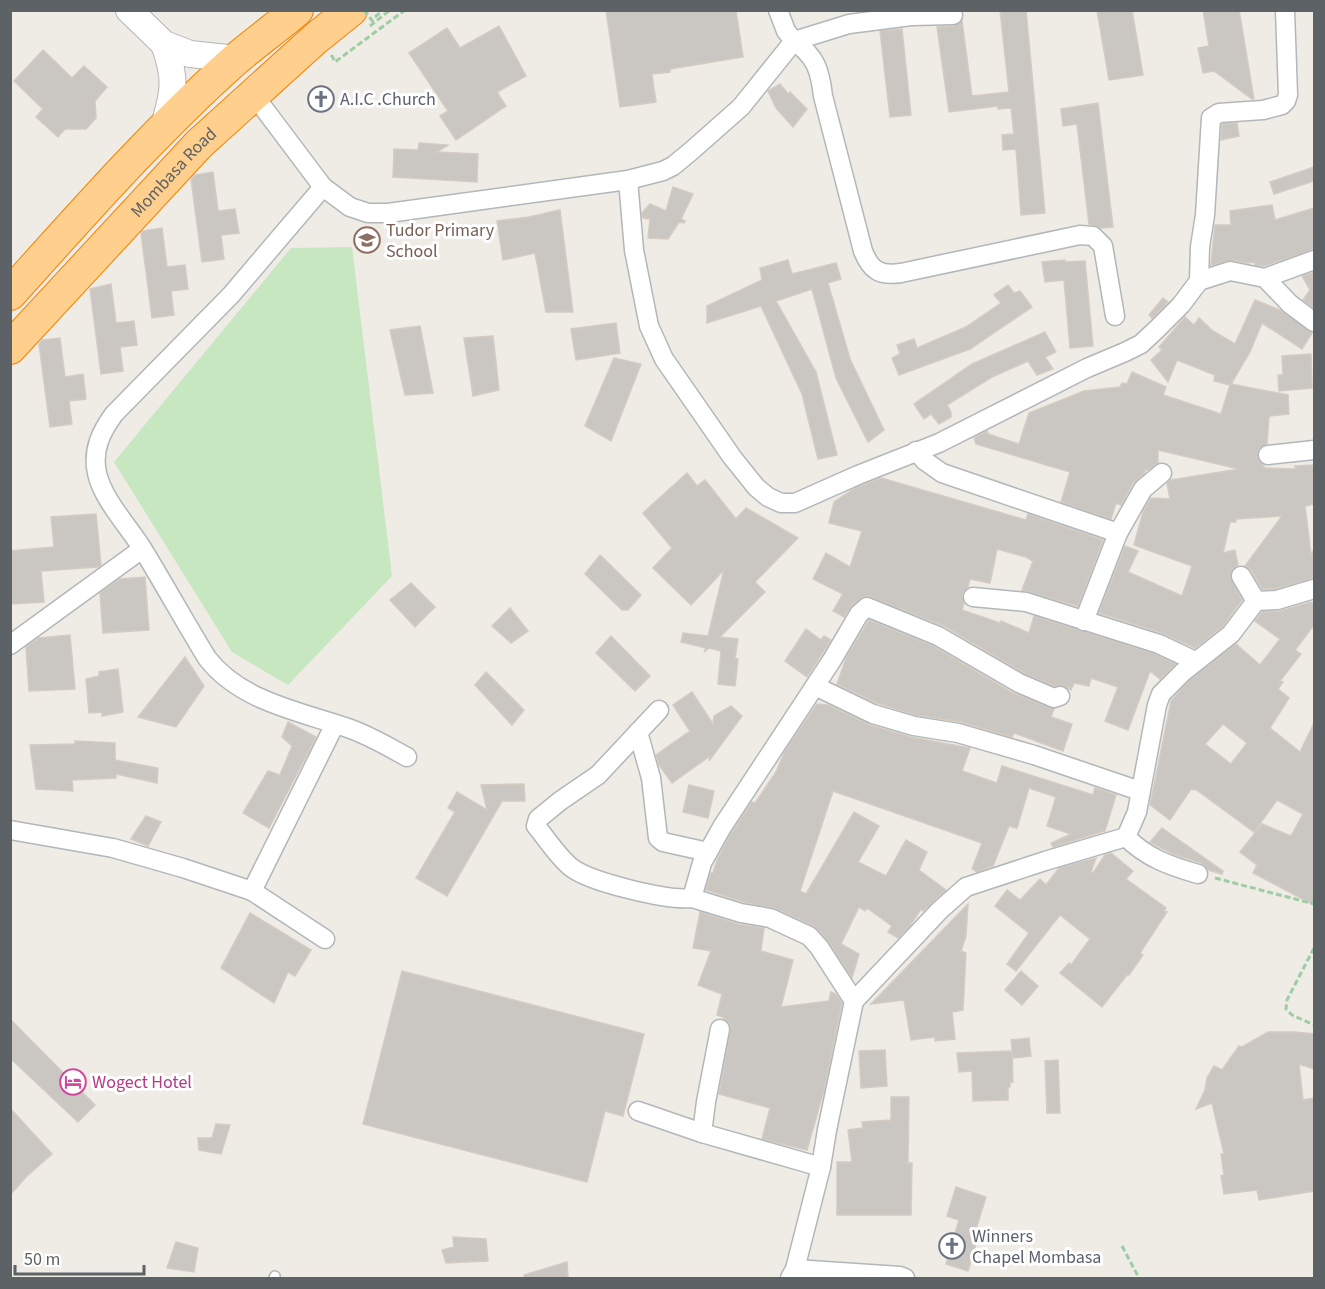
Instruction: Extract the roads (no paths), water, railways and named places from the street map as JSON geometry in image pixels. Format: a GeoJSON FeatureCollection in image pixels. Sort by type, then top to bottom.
{"type":"FeatureCollection","features":[{"type":"Feature","properties":{"kind":"highway","name":"Mombasa Road"},"geometry":{"type":"LineString","coordinates":[[10,294],[163,129],[237,58],[297,10]]}},
{"type":"Feature","properties":{"kind":"highway","name":"Mombasa Road"},"geometry":{"type":"LineString","coordinates":[[10,348],[199,144],[315,39],[362,17]]}},
{"type":"Feature","properties":{"kind":"main road"},"geometry":{"type":"LineString","coordinates":[[129,10],[164,44],[190,54],[237,58]]}},
{"type":"Feature","properties":{"kind":"main road"},"geometry":{"type":"LineString","coordinates":[[163,129],[174,84],[172,66],[164,44]]}},
{"type":"Feature","properties":{"kind":"street"},"geometry":{"type":"LineString","coordinates":[[778,10],[786,31],[805,49],[820,73],[823,96],[862,251],[867,262],[876,271],[887,275],[901,273],[1070,237],[1093,236],[1103,246],[1115,316]]}},
{"type":"Feature","properties":{"kind":"street"},"geometry":{"type":"LineString","coordinates":[[628,180],[634,250],[649,326],[664,359],[732,457],[756,487],[768,497],[782,503],[795,503],[939,443],[1087,368],[1141,344],[1181,305],[1199,281],[1211,118],[1219,113],[1268,109],[1282,105],[1286,101],[1288,96],[1285,10]]}},
{"type":"Feature","properties":{"kind":"street"},"geometry":{"type":"LineString","coordinates":[[253,94],[323,187],[350,207],[368,213],[388,213],[628,180],[663,171],[690,152],[741,106],[794,40],[849,24],[911,16],[953,15]]}},
{"type":"Feature","properties":{"kind":"street"},"geometry":{"type":"LineString","coordinates":[[323,187],[231,295],[114,414],[101,432],[96,450],[97,474],[106,495],[142,549],[207,658],[225,678],[287,709],[361,733],[407,757]]}},
{"type":"Feature","properties":{"kind":"street"},"geometry":{"type":"LineString","coordinates":[[1199,281],[1230,271],[1264,278],[1314,260]]}},
{"type":"Feature","properties":{"kind":"street"},"geometry":{"type":"LineString","coordinates":[[1264,278],[1290,304],[1314,322]]}},
{"type":"Feature","properties":{"kind":"street"},"geometry":{"type":"LineString","coordinates":[[1268,455],[1314,450]]}},
{"type":"Feature","properties":{"kind":"street"},"geometry":{"type":"LineString","coordinates":[[916,451],[925,461],[942,473],[1118,532]]}},
{"type":"Feature","properties":{"kind":"street"},"geometry":{"type":"LineString","coordinates":[[1084,621],[1118,532],[1143,489],[1162,473]]}},
{"type":"Feature","properties":{"kind":"street"},"geometry":{"type":"LineString","coordinates":[[10,645],[142,549]]}},
{"type":"Feature","properties":{"kind":"street"},"geometry":{"type":"LineString","coordinates":[[1241,576],[1256,601]]}},
{"type":"Feature","properties":{"kind":"street"},"geometry":{"type":"LineString","coordinates":[[1256,601],[1277,600],[1314,589]]}},
{"type":"Feature","properties":{"kind":"street"},"geometry":{"type":"LineString","coordinates":[[973,597],[1026,602],[1159,644],[1195,661]]}},
{"type":"Feature","properties":{"kind":"street"},"geometry":{"type":"LineString","coordinates":[[1126,837],[1137,812],[1157,705],[1168,686],[1195,661],[1231,634],[1256,601]]}},
{"type":"Feature","properties":{"kind":"street"},"geometry":{"type":"LineString","coordinates":[[692,898],[702,863],[722,827],[815,686],[859,614],[867,607],[938,636],[1019,683],[1054,698],[1059,696]]}},
{"type":"Feature","properties":{"kind":"street"},"geometry":{"type":"LineString","coordinates":[[815,686],[873,714],[914,726],[958,733],[1034,754],[1140,791]]}},
{"type":"Feature","properties":{"kind":"street"},"geometry":{"type":"LineString","coordinates":[[659,710],[598,775],[538,819],[536,826],[562,859],[574,870],[643,893],[683,899],[692,898],[741,913],[770,918],[809,936],[819,947],[854,1001]]}},
{"type":"Feature","properties":{"kind":"street"},"geometry":{"type":"LineString","coordinates":[[252,891],[335,724]]}},
{"type":"Feature","properties":{"kind":"street"},"geometry":{"type":"LineString","coordinates":[[638,732],[651,778],[658,838],[663,842],[708,852]]}},
{"type":"Feature","properties":{"kind":"street"},"geometry":{"type":"LineString","coordinates":[[10,830],[113,848],[252,891],[325,939]]}},
{"type":"Feature","properties":{"kind":"street"},"geometry":{"type":"LineString","coordinates":[[1126,837],[1146,855],[1162,863],[1198,874]]}},
{"type":"Feature","properties":{"kind":"street"},"geometry":{"type":"LineString","coordinates":[[905,1278],[900,1276],[793,1274],[821,1167],[854,1001],[940,910],[966,887],[1036,863],[1126,837]]}},
{"type":"Feature","properties":{"kind":"street"},"geometry":{"type":"LineString","coordinates":[[702,1132],[720,1029]]}},
{"type":"Feature","properties":{"kind":"street"},"geometry":{"type":"LineString","coordinates":[[638,1111],[821,1167]]}},
{"type":"Feature","properties":{"kind":"place","name":"A.I.C .Church"},"geometry":{"type":"Point","coordinates":[321,99]}},
{"type":"Feature","properties":{"kind":"place","name":"Tudor Primary School"},"geometry":{"type":"Point","coordinates":[367,240]}},
{"type":"Feature","properties":{"kind":"place","name":"Wogect Hotel"},"geometry":{"type":"Point","coordinates":[73,1082]}},
{"type":"Feature","properties":{"kind":"place","name":"Winners Chapel Mombasa"},"geometry":{"type":"Point","coordinates":[952,1246]}}]}
